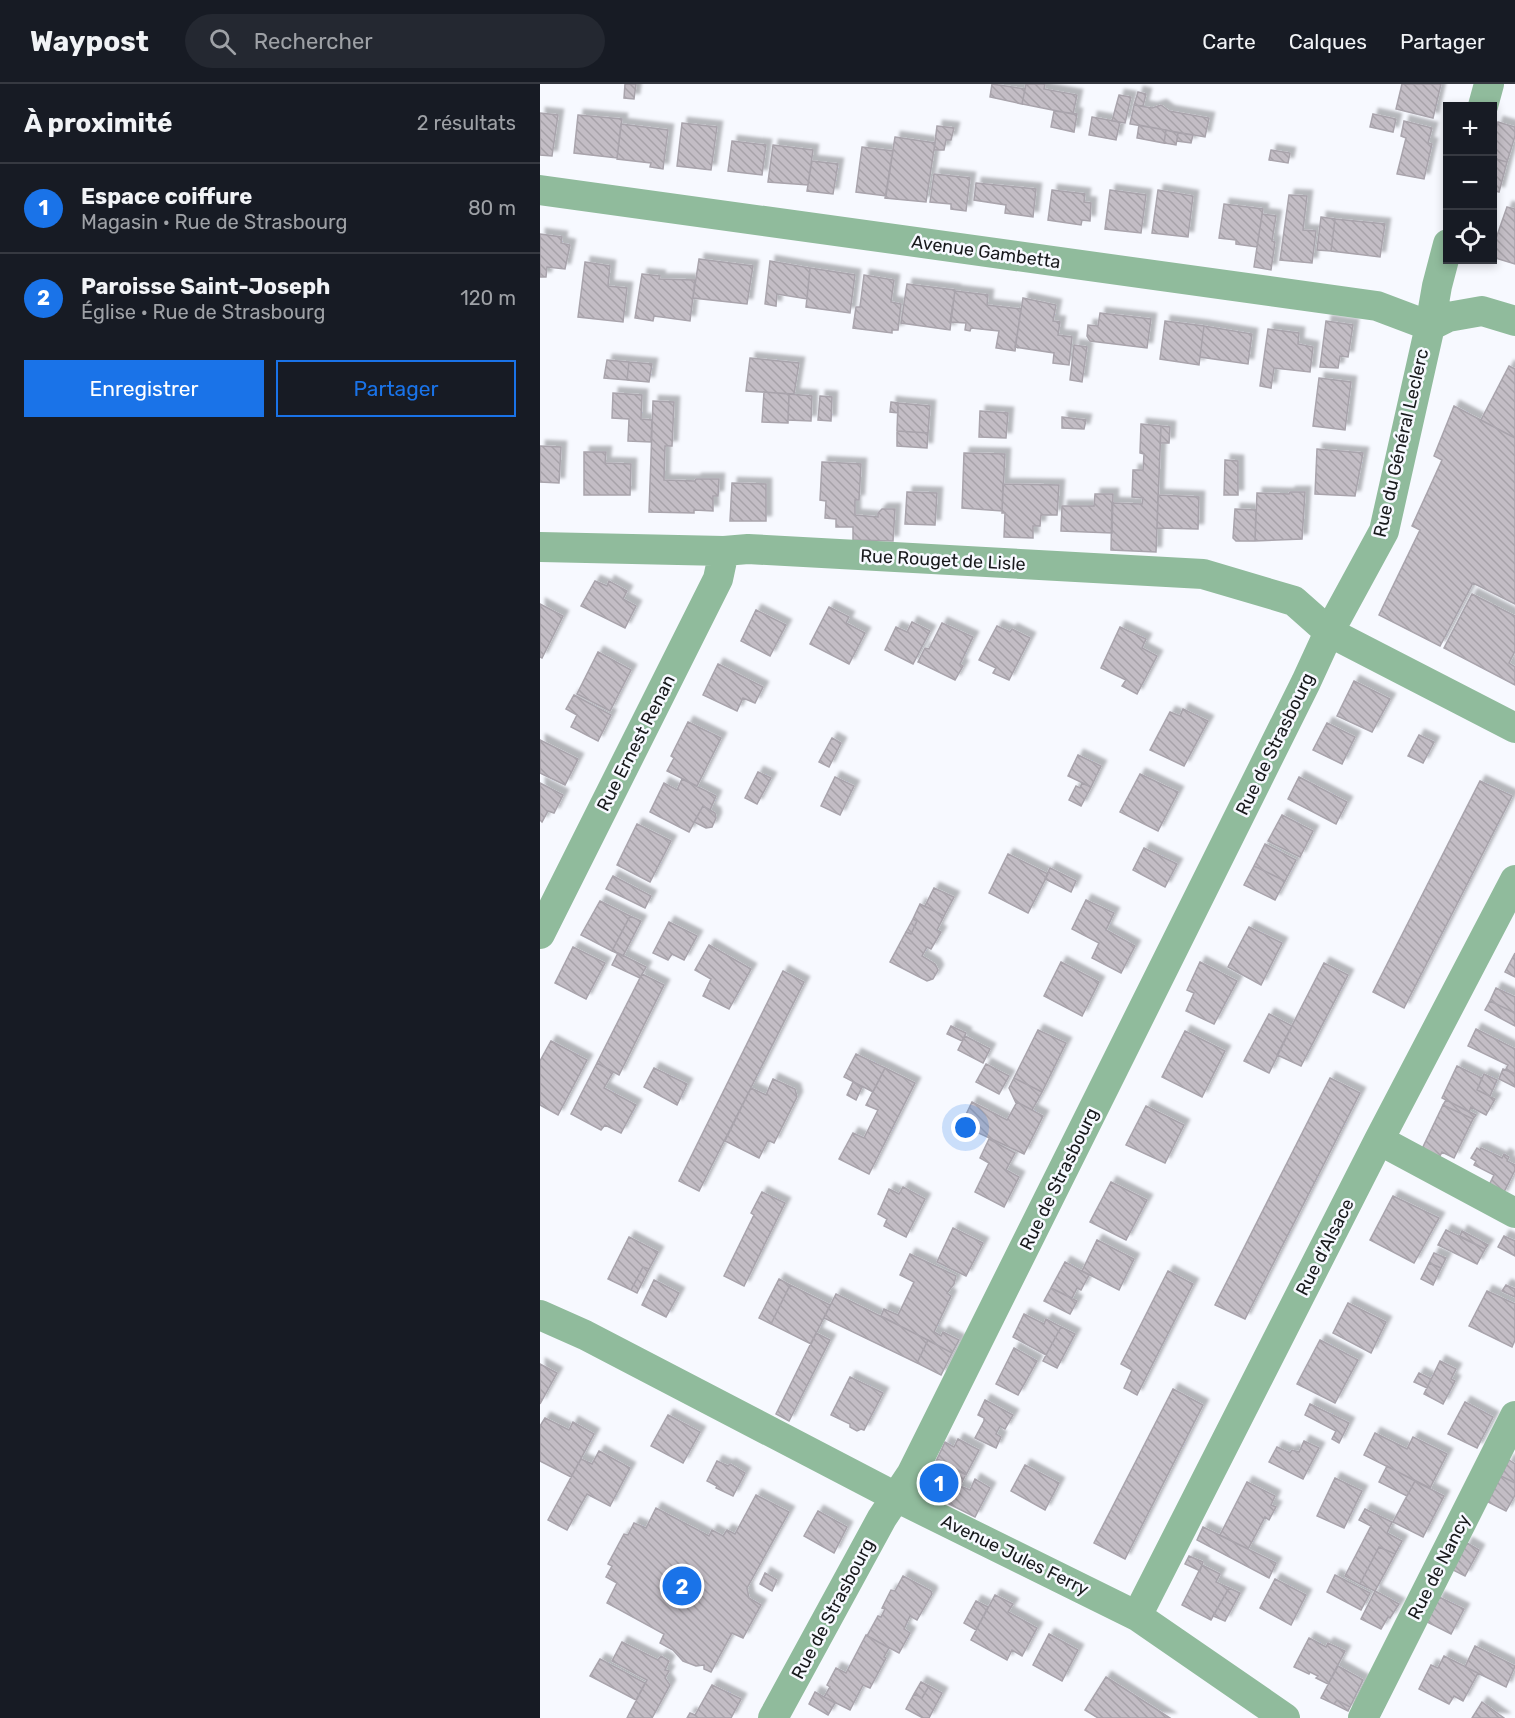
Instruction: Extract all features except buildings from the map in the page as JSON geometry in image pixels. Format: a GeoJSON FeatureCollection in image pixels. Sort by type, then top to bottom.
{"type":"FeatureCollection","features":[{"type":"Feature","properties":{"kind":"street"},"geometry":{"type":"LineString","coordinates":[[1484,102],[1489,84]]}},
{"type":"Feature","properties":{"kind":"street","name":"Avenue Gambetta"},"geometry":{"type":"LineString","coordinates":[[540,190],[1377,306],[1430,326]]}},
{"type":"Feature","properties":{"kind":"street","name":"Rue du Général Leclerc"},"geometry":{"type":"LineString","coordinates":[[1329,632],[1384,531],[1443,263]]}},
{"type":"Feature","properties":{"kind":"street"},"geometry":{"type":"LineString","coordinates":[[1430,326],[1449,317],[1482,311],[1515,321]]}},
{"type":"Feature","properties":{"kind":"street","name":"Rue Rouget de Lisle"},"geometry":{"type":"LineString","coordinates":[[540,547],[724,551],[748,549],[1203,574],[1294,601],[1329,632],[1515,728]]}},
{"type":"Feature","properties":{"kind":"street","name":"Rue Ernest Renan"},"geometry":{"type":"LineString","coordinates":[[540,934],[718,579],[724,551]]}},
{"type":"Feature","properties":{"kind":"street","name":"Rue de Strasbourg"},"geometry":{"type":"LineString","coordinates":[[773,1718],[882,1518],[917,1463],[1329,632]]}},
{"type":"Feature","properties":{"kind":"street","name":"Rue d'Alsace"},"geometry":{"type":"LineString","coordinates":[[1137,1616],[1379,1140],[1515,880]]}},
{"type":"Feature","properties":{"kind":"street"},"geometry":{"type":"LineString","coordinates":[[1379,1140],[1515,1213]]}},
{"type":"Feature","properties":{"kind":"street","name":"Avenue Jules Ferry"},"geometry":{"type":"LineString","coordinates":[[540,1315],[585,1335],[896,1497],[1137,1616],[1285,1718]]}},
{"type":"Feature","properties":{"kind":"street","name":"Rue de Nancy"},"geometry":{"type":"LineString","coordinates":[[1364,1718],[1515,1416]]}},
{"type":"Feature","properties":{"kind":"place","name":"Espace coiffure"},"geometry":{"type":"Point","coordinates":[939,1483]}},
{"type":"Feature","properties":{"kind":"place","name":"Paroisse Saint-Joseph"},"geometry":{"type":"Point","coordinates":[682,1586]}}]}
